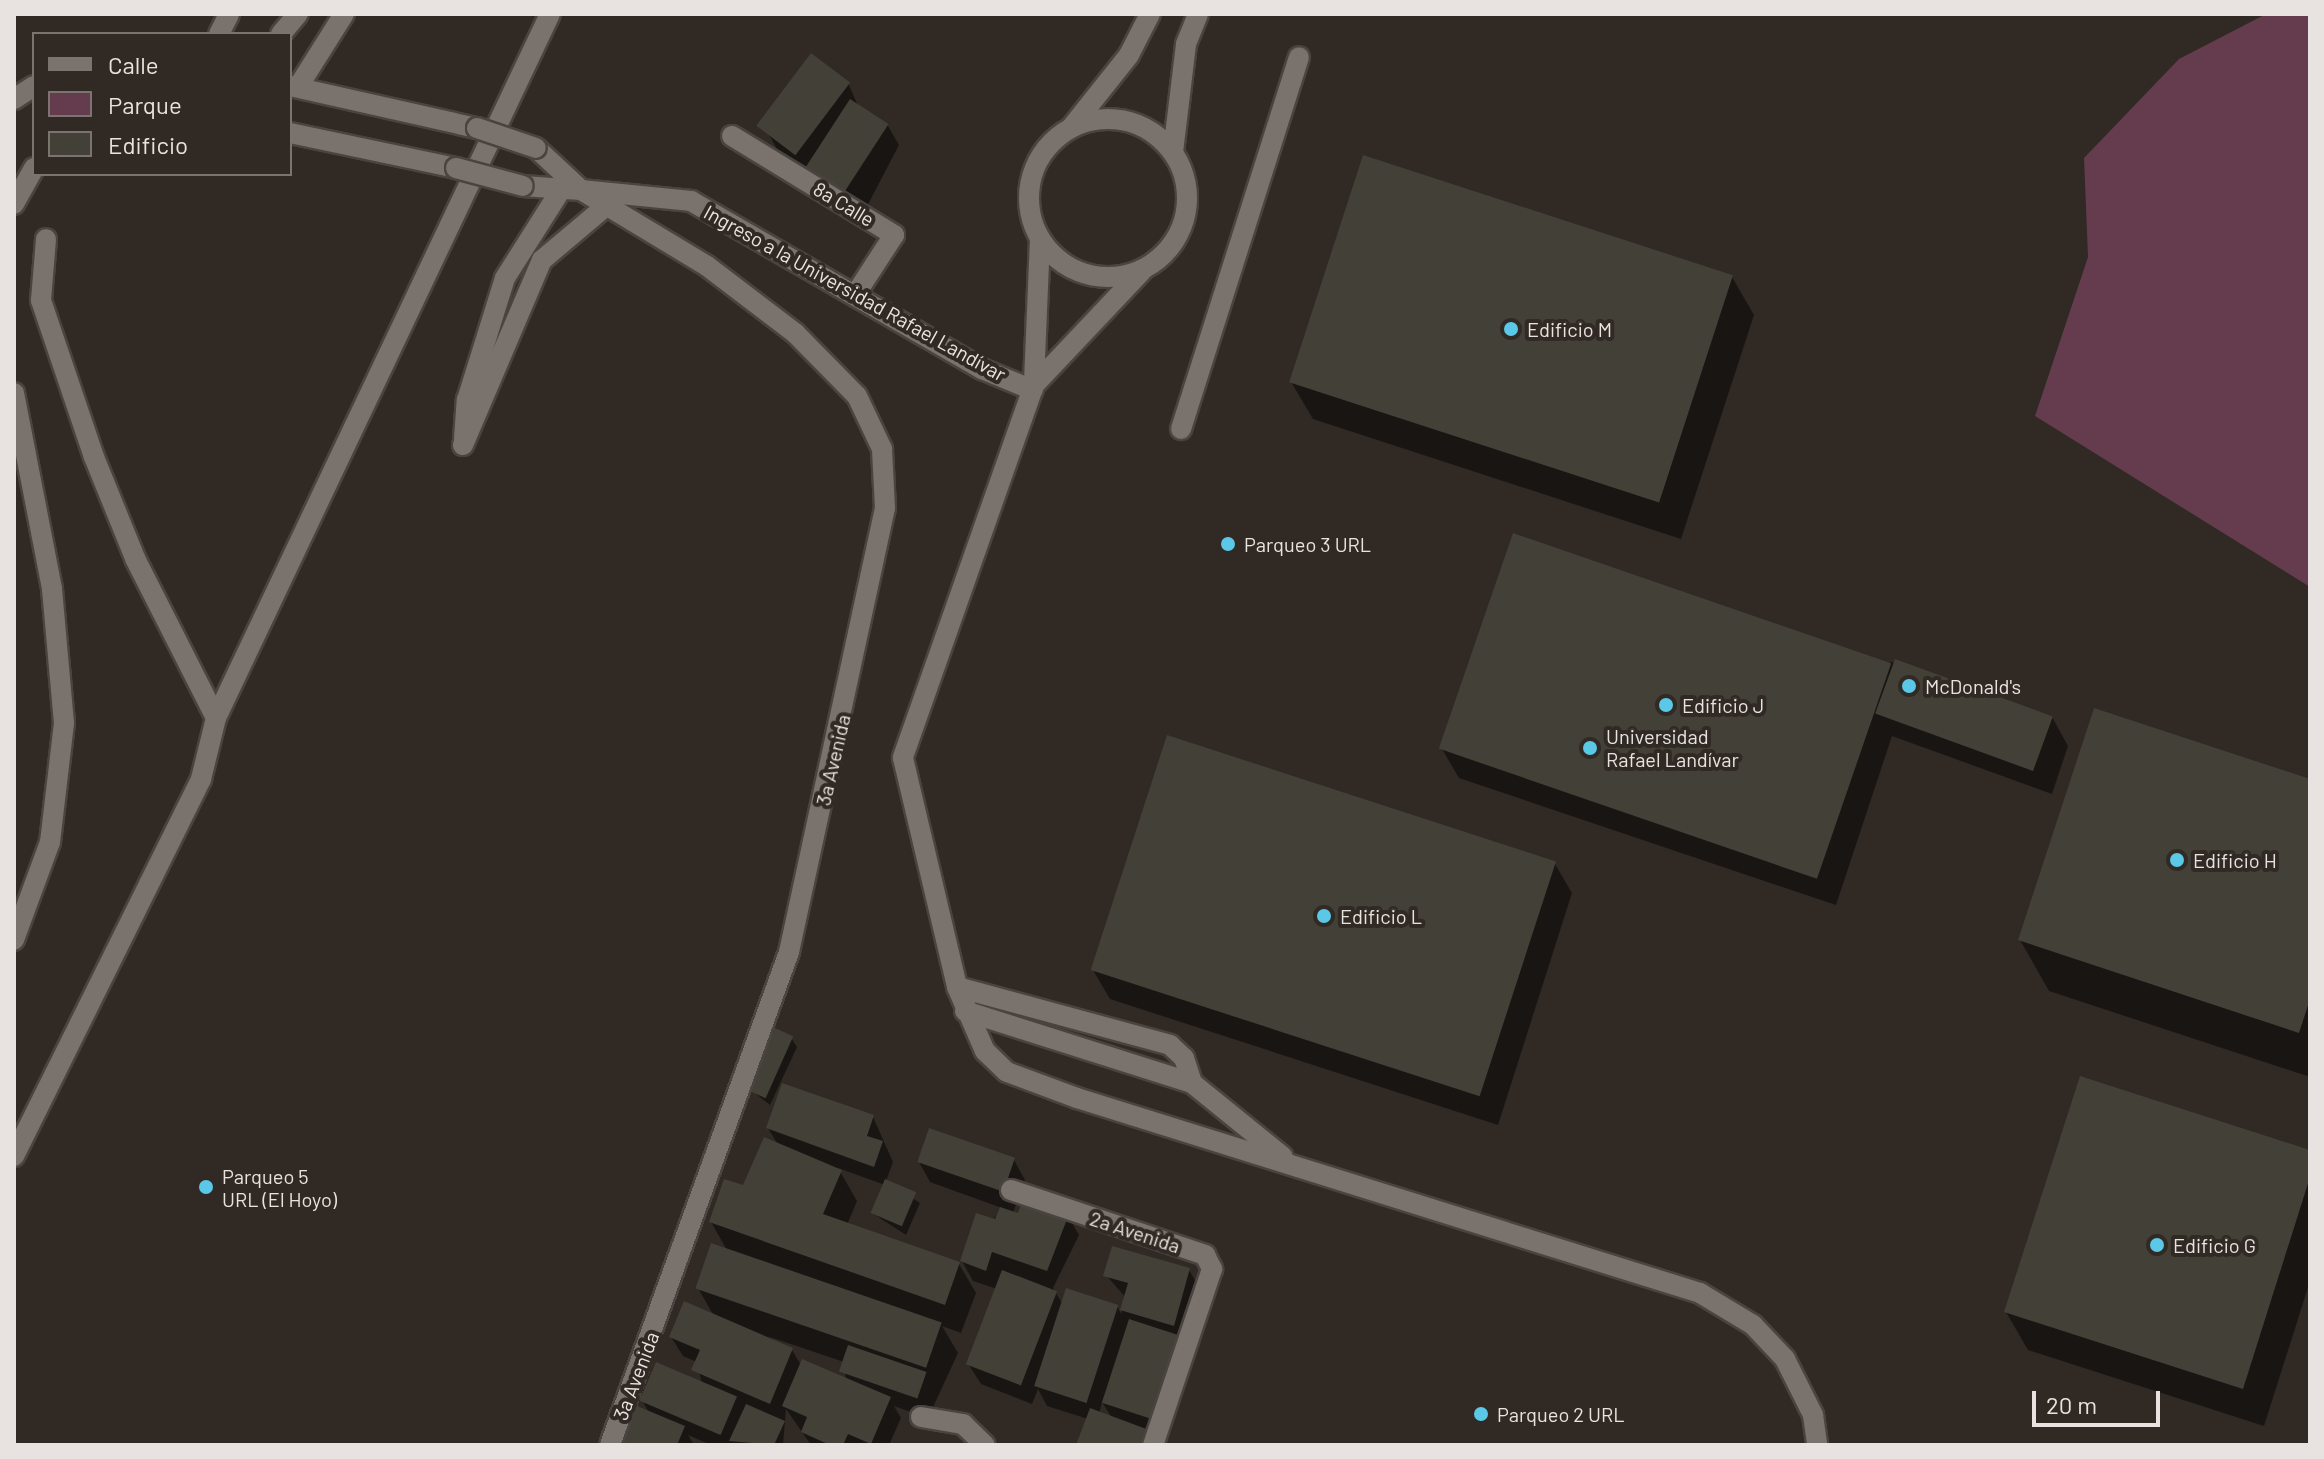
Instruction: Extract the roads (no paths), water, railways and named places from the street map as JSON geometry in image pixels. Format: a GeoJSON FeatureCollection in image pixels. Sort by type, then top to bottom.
{"type":"FeatureCollection","features":[{"type":"Feature","properties":{"kind":"street"},"geometry":{"type":"LineString","coordinates":[[220,32],[229,14]]}},
{"type":"Feature","properties":{"kind":"street"},"geometry":{"type":"LineString","coordinates":[[283,32],[298,14]]}},
{"type":"Feature","properties":{"kind":"street"},"geometry":{"type":"LineString","coordinates":[[294,87],[344,14]]}},
{"type":"Feature","properties":{"kind":"street"},"geometry":{"type":"LineString","coordinates":[[14,1156],[201,779],[216,718],[550,14]]}},
{"type":"Feature","properties":{"kind":"street"},"geometry":{"type":"LineString","coordinates":[[1150,14],[1129,55],[1071,128],[1053,141],[1032,177],[1040,239],[1034,388],[906,732],[907,785],[965,1011],[985,1051],[1007,1072],[1668,1282],[1733,1309],[1785,1359],[1813,1415],[1817,1445]]}},
{"type":"Feature","properties":{"kind":"street"},"geometry":{"type":"LineString","coordinates":[[1173,152],[1186,44],[1198,14]]}},
{"type":"Feature","properties":{"kind":"street"},"geometry":{"type":"LineString","coordinates":[[1181,429],[1299,57]]}},
{"type":"Feature","properties":{"kind":"street"},"geometry":{"type":"LineString","coordinates":[[14,99],[32,87]]}},
{"type":"Feature","properties":{"kind":"street","name":"3a Avenida"},"geometry":{"type":"LineString","coordinates":[[294,87],[477,128],[536,148],[581,190],[707,266],[795,333],[857,396],[882,449],[885,508],[789,952],[610,1445]]}},
{"type":"Feature","properties":{"kind":"street"},"geometry":{"type":"LineString","coordinates":[[1034,388],[1182,230],[1185,177],[1173,152],[1137,125],[1115,119],[1071,128]]}},
{"type":"Feature","properties":{"kind":"street"},"geometry":{"type":"LineString","coordinates":[[292,133],[456,168],[523,186],[559,193],[581,190]]}},
{"type":"Feature","properties":{"kind":"street","name":"8a Calle"},"geometry":{"type":"LineString","coordinates":[[732,136],[894,235],[855,295]]}},
{"type":"Feature","properties":{"kind":"street"},"geometry":{"type":"LineString","coordinates":[[14,204],[32,172]]}},
{"type":"Feature","properties":{"kind":"street","name":"Ingreso a la Universidad Rafael Landívar"},"geometry":{"type":"LineString","coordinates":[[581,190],[691,201],[855,295],[1034,388]]}},
{"type":"Feature","properties":{"kind":"street"},"geometry":{"type":"LineString","coordinates":[[559,193],[505,278],[467,400],[463,445],[542,260],[605,207]]}},
{"type":"Feature","properties":{"kind":"street"},"geometry":{"type":"LineString","coordinates":[[46,239],[41,300],[94,457],[135,558],[216,718]]}},
{"type":"Feature","properties":{"kind":"street"},"geometry":{"type":"LineString","coordinates":[[1040,239],[1073,269],[1095,276],[1144,269]]}},
{"type":"Feature","properties":{"kind":"street"},"geometry":{"type":"LineString","coordinates":[[14,393],[52,589],[64,723],[50,842],[14,940]]}},
{"type":"Feature","properties":{"kind":"street"},"geometry":{"type":"LineString","coordinates":[[957,987],[1170,1045],[1184,1058],[1192,1083]]}},
{"type":"Feature","properties":{"kind":"street"},"geometry":{"type":"LineString","coordinates":[[965,1011],[1192,1083],[1292,1165]]}},
{"type":"Feature","properties":{"kind":"street","name":"2a Avenida"},"geometry":{"type":"LineString","coordinates":[[1011,1190],[1205,1255],[1212,1269],[1153,1445]]}},
{"type":"Feature","properties":{"kind":"street"},"geometry":{"type":"LineString","coordinates":[[921,1417],[963,1424],[985,1445]]}},
{"type":"Feature","properties":{"kind":"place","name":"Edificio M"},"geometry":{"type":"Point","coordinates":[1511,329]}},
{"type":"Feature","properties":{"kind":"place","name":"Parqueo 3 URL"},"geometry":{"type":"Point","coordinates":[1228,544]}},
{"type":"Feature","properties":{"kind":"place","name":"McDonald's"},"geometry":{"type":"Point","coordinates":[1909,686]}},
{"type":"Feature","properties":{"kind":"place","name":"Edificio J"},"geometry":{"type":"Point","coordinates":[1666,705]}},
{"type":"Feature","properties":{"kind":"place","name":"Universidad Rafael Landívar"},"geometry":{"type":"Point","coordinates":[1590,748]}},
{"type":"Feature","properties":{"kind":"place","name":"Edificio H"},"geometry":{"type":"Point","coordinates":[2177,860]}},
{"type":"Feature","properties":{"kind":"place","name":"Edificio L"},"geometry":{"type":"Point","coordinates":[1324,916]}},
{"type":"Feature","properties":{"kind":"place","name":"Parqueo 5 URL (El Hoyo)"},"geometry":{"type":"Point","coordinates":[206,1187]}},
{"type":"Feature","properties":{"kind":"place","name":"Edificio G"},"geometry":{"type":"Point","coordinates":[2157,1245]}},
{"type":"Feature","properties":{"kind":"place","name":"Parqueo 2 URL"},"geometry":{"type":"Point","coordinates":[1481,1414]}}]}
